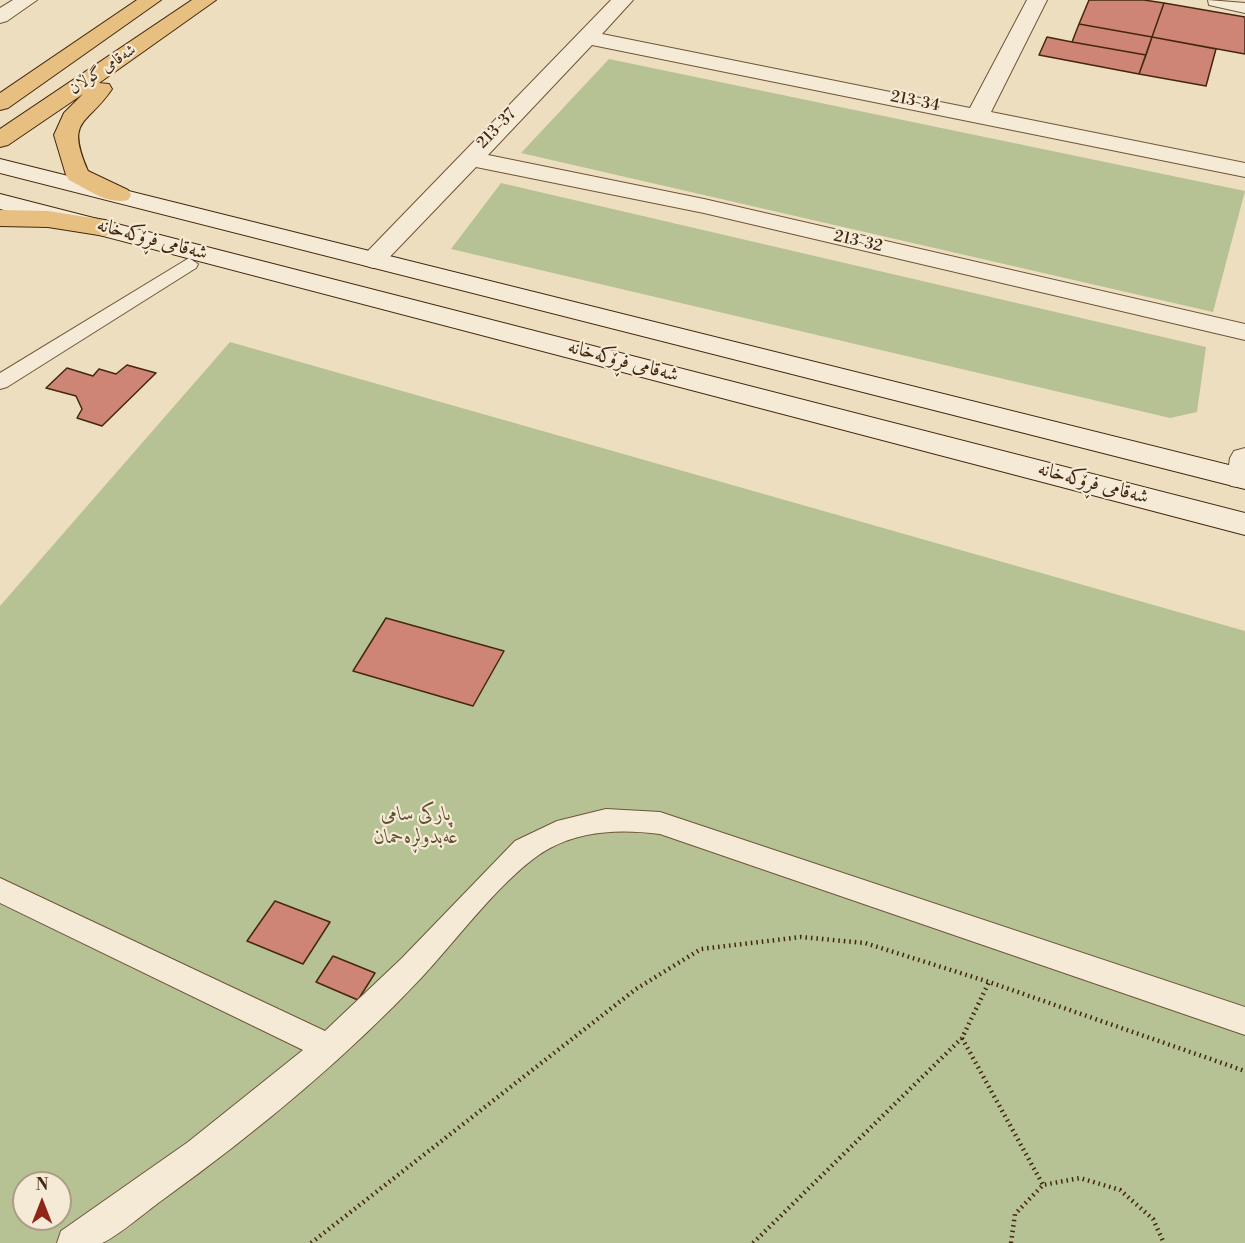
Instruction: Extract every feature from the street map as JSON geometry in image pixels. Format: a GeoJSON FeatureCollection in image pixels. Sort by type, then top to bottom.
{"type":"FeatureCollection","features":[{"type":"Feature","properties":{"kind":"main road"},"geometry":{"type":"LineString","coordinates":[[0,17],[27,0]]}},
{"type":"Feature","properties":{"kind":"main road","name":"شەقامی گوڵان"},"geometry":{"type":"LineString","coordinates":[[0,103],[151,0]]}},
{"type":"Feature","properties":{"kind":"main road","name":"شەقامی گوڵان"},"geometry":{"type":"LineString","coordinates":[[0,140],[206,0]]}},
{"type":"Feature","properties":{"kind":"main road","name":"213-37"},"geometry":{"type":"LineString","coordinates":[[373,260],[623,0]]}},
{"type":"Feature","properties":{"kind":"main road"},"geometry":{"type":"LineString","coordinates":[[978,114],[1037,0]]}},
{"type":"Feature","properties":{"kind":"main road","name":"213-34"},"geometry":{"type":"LineString","coordinates":[[585,37],[978,114],[1245,170]]}},
{"type":"Feature","properties":{"kind":"main road"},"geometry":{"type":"LineString","coordinates":[[0,88],[87,43]]}},
{"type":"Feature","properties":{"kind":"main road"},"geometry":{"type":"LineString","coordinates":[[119,195],[78,176],[65,139],[72,116],[100,90],[134,50]]}},
{"type":"Feature","properties":{"kind":"main road","name":"213-32"},"geometry":{"type":"LineString","coordinates":[[469,158],[704,206],[1245,332]]}},
{"type":"Feature","properties":{"kind":"main road","name":"شەقامی فڕۆکەخانە"},"geometry":{"type":"LineString","coordinates":[[0,166],[373,260],[1244,472]]}},
{"type":"Feature","properties":{"kind":"main road","name":"شەقامی فڕۆکەخانە"},"geometry":{"type":"LineString","coordinates":[[0,201],[1245,524]]}},
{"type":"Feature","properties":{"kind":"main road"},"geometry":{"type":"LineString","coordinates":[[0,218],[48,219],[105,228]]}},
{"type":"Feature","properties":{"kind":"lane"},"geometry":{"type":"LineString","coordinates":[[1214,2],[1245,8]]}},
{"type":"Feature","properties":{"kind":"lane"},"geometry":{"type":"LineString","coordinates":[[0,382],[189,264]]}},
{"type":"Feature","properties":{"kind":"lane"},"geometry":{"type":"LineString","coordinates":[[73,1243],[132,1203],[236,1125],[328,1047],[395,985],[525,849],[563,828],[585,822],[610,819],[660,824],[1245,1021]]}},
{"type":"Feature","properties":{"kind":"lane"},"geometry":{"type":"LineString","coordinates":[[0,890],[328,1047]]}},
{"type":"Feature","properties":{"kind":"path"},"geometry":{"type":"LineString","coordinates":[[311,1243],[636,989],[701,949],[801,937],[865,943],[989,982],[1245,1071]]}},
{"type":"Feature","properties":{"kind":"path"},"geometry":{"type":"LineString","coordinates":[[753,1243],[962,1038],[989,982]]}},
{"type":"Feature","properties":{"kind":"path"},"geometry":{"type":"LineString","coordinates":[[962,1038],[1043,1185]]}},
{"type":"Feature","properties":{"kind":"path"},"geometry":{"type":"LineString","coordinates":[[1011,1243],[1014,1214],[1043,1185],[1080,1178],[1120,1190],[1153,1220],[1164,1243]]}},
{"type":"Feature","properties":{"kind":"green space"},"geometry":{"type":"Polygon","coordinates":[[[609,59],[1245,191],[1213,312],[521,153],[609,59]]]}},
{"type":"Feature","properties":{"kind":"green space"},"geometry":{"type":"Polygon","coordinates":[[[501,183],[1206,347],[1197,412],[1170,418],[451,249],[501,183]]]}},
{"type":"Feature","properties":{"kind":"green space","name":"پارکی سامی عەبدولڕەحمان"},"geometry":{"type":"Polygon","coordinates":[[[230,342],[1245,631],[1245,1243],[0,1243],[0,606],[230,342]]]}},
{"type":"Feature","properties":{"kind":"building"},"geometry":{"type":"Polygon","coordinates":[[[1089,0],[1144,0],[1164,3],[1152,37],[1079,24],[1089,0]]]}},
{"type":"Feature","properties":{"kind":"building"},"geometry":{"type":"Polygon","coordinates":[[[1164,3],[1245,17],[1245,54],[1152,37],[1164,3]]]}},
{"type":"Feature","properties":{"kind":"building"},"geometry":{"type":"Polygon","coordinates":[[[1079,24],[1152,37],[1146,55],[1072,42],[1079,24]]]}},
{"type":"Feature","properties":{"kind":"building"},"geometry":{"type":"Polygon","coordinates":[[[1047,37],[1146,55],[1139,74],[1039,55],[1047,37]]]}},
{"type":"Feature","properties":{"kind":"building"},"geometry":{"type":"Polygon","coordinates":[[[1152,37],[1216,49],[1206,86],[1139,74],[1152,37]]]}},
{"type":"Feature","properties":{"kind":"building"},"geometry":{"type":"Polygon","coordinates":[[[127,365],[156,373],[102,426],[77,418],[82,409],[76,396],[46,388],[67,368],[93,376],[99,369],[116,374],[127,365]]]}},
{"type":"Feature","properties":{"kind":"building"},"geometry":{"type":"Polygon","coordinates":[[[386,618],[504,651],[473,706],[353,671],[386,618]]]}},
{"type":"Feature","properties":{"kind":"building"},"geometry":{"type":"Polygon","coordinates":[[[275,901],[330,922],[303,964],[247,941],[275,901]]]}},
{"type":"Feature","properties":{"kind":"building"},"geometry":{"type":"Polygon","coordinates":[[[333,956],[375,973],[358,1000],[316,982],[333,956]]]}}]}
